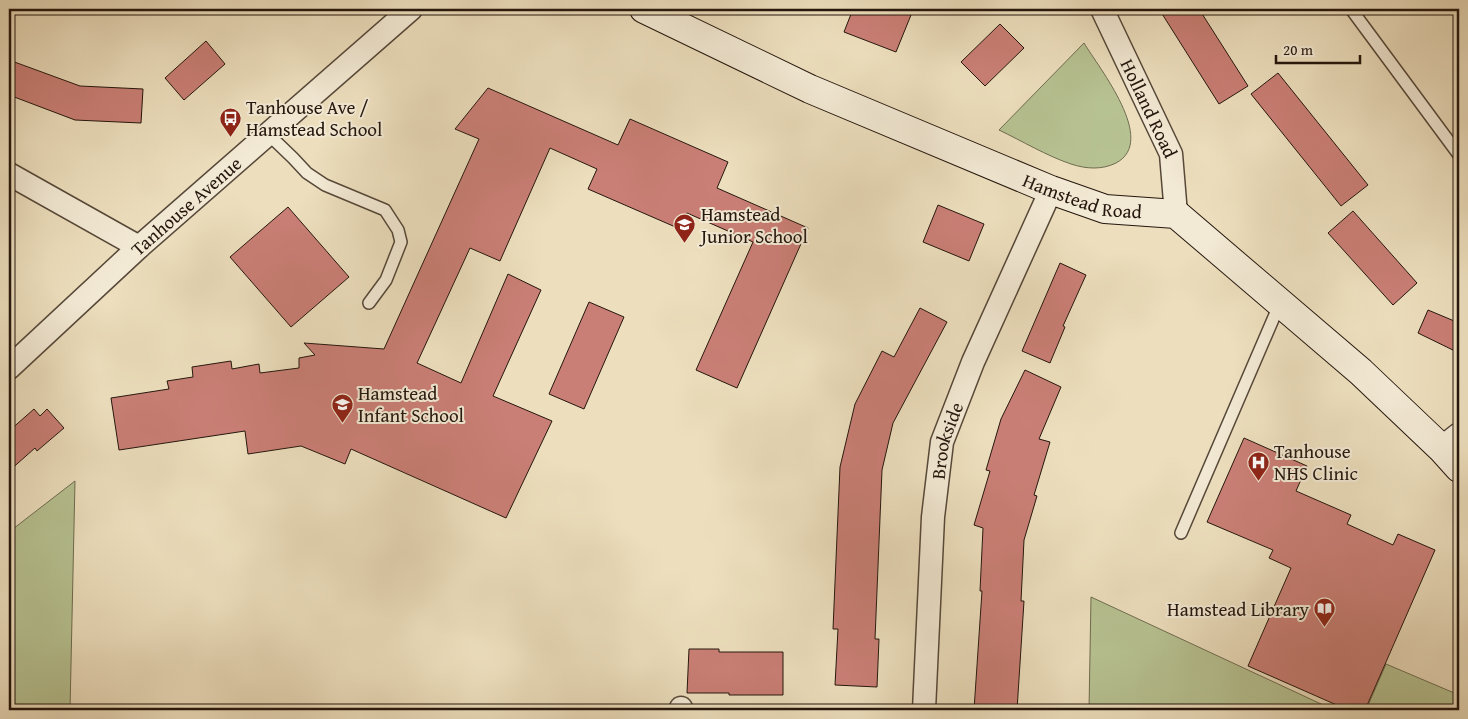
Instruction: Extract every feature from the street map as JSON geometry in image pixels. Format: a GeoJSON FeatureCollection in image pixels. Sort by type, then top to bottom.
{"type":"FeatureCollection","features":[{"type":"Feature","properties":{"kind":"main road","name":"Hamstead Road"},"geometry":{"type":"LineString","coordinates":[[644,9],[810,89],[1051,190],[1105,209],[1176,214]]}},
{"type":"Feature","properties":{"kind":"main road"},"geometry":{"type":"LineString","coordinates":[[1176,214],[1361,372],[1450,441],[1459,468]]}},
{"type":"Feature","properties":{"kind":"street","name":"Tanhouse Avenue"},"geometry":{"type":"LineString","coordinates":[[9,368],[138,247],[411,9]]}},
{"type":"Feature","properties":{"kind":"street","name":"Holland Road"},"geometry":{"type":"LineString","coordinates":[[1102,9],[1172,154],[1176,214]]}},
{"type":"Feature","properties":{"kind":"street"},"geometry":{"type":"LineString","coordinates":[[9,174],[138,247]]}},
{"type":"Feature","properties":{"kind":"street","name":"Brookside"},"geometry":{"type":"LineString","coordinates":[[924,710],[933,517],[942,442],[974,362],[1051,190]]}},
{"type":"Feature","properties":{"kind":"lane"},"geometry":{"type":"LineString","coordinates":[[1351,9],[1459,155]]}},
{"type":"Feature","properties":{"kind":"lane"},"geometry":{"type":"LineString","coordinates":[[267,133],[307,173],[325,185],[385,210],[398,230],[401,242],[386,280],[369,303]]}},
{"type":"Feature","properties":{"kind":"lane"},"geometry":{"type":"LineString","coordinates":[[1181,532],[1280,303]]}},
{"type":"Feature","properties":{"kind":"green space"},"geometry":{"type":"Polygon","coordinates":[[[1084,43],[1112,86],[1121,104],[1128,122],[1131,138],[1127,153],[1116,163],[1100,168],[1082,167],[1062,161],[999,130],[1084,43]]]}},
{"type":"Feature","properties":{"kind":"green space"},"geometry":{"type":"Polygon","coordinates":[[[75,481],[70,710],[9,710],[9,532],[75,481]]]}},
{"type":"Feature","properties":{"kind":"green space"},"geometry":{"type":"Polygon","coordinates":[[[1091,597],[1334,710],[1089,710],[1091,597]]]}},
{"type":"Feature","properties":{"kind":"green space"},"geometry":{"type":"Polygon","coordinates":[[[1386,664],[1459,695],[1459,710],[1366,710],[1386,664]]]}},
{"type":"Feature","properties":{"kind":"building"},"geometry":{"type":"Polygon","coordinates":[[[853,9],[894,9],[911,15],[896,52],[844,32],[853,9]]]}},
{"type":"Feature","properties":{"kind":"building"},"geometry":{"type":"Polygon","coordinates":[[[1159,9],[1199,9],[1248,86],[1219,104],[1159,9]]]}},
{"type":"Feature","properties":{"kind":"building"},"geometry":{"type":"Polygon","coordinates":[[[1000,24],[1024,48],[985,86],[961,62],[1000,24]]]}},
{"type":"Feature","properties":{"kind":"building"},"geometry":{"type":"Polygon","coordinates":[[[206,41],[225,64],[184,100],[165,78],[206,41]]]}},
{"type":"Feature","properties":{"kind":"building"},"geometry":{"type":"Polygon","coordinates":[[[9,60],[80,86],[143,89],[141,123],[75,120],[9,95],[9,60]]]}},
{"type":"Feature","properties":{"kind":"building"},"geometry":{"type":"Polygon","coordinates":[[[1278,73],[1368,185],[1341,206],[1251,94],[1278,73]]]}},
{"type":"Feature","properties":{"kind":"building"},"geometry":{"type":"Polygon","coordinates":[[[488,88],[618,145],[630,119],[728,162],[717,188],[808,228],[737,388],[696,370],[753,242],[687,213],[680,229],[588,189],[597,169],[550,148],[500,261],[470,248],[417,363],[461,383],[508,274],[541,290],[493,396],[552,421],[506,518],[351,449],[345,464],[301,446],[248,454],[245,431],[119,450],[111,398],[169,389],[167,381],[193,377],[192,367],[231,361],[232,369],[259,364],[260,373],[299,368],[299,358],[315,355],[304,343],[384,349],[479,139],[455,129],[488,88]]]}},
{"type":"Feature","properties":{"kind":"building"},"geometry":{"type":"Polygon","coordinates":[[[938,205],[984,224],[969,261],[923,242],[938,205]]]}},
{"type":"Feature","properties":{"kind":"building"},"geometry":{"type":"Polygon","coordinates":[[[288,207],[349,277],[291,327],[230,257],[288,207]]]}},
{"type":"Feature","properties":{"kind":"building"},"geometry":{"type":"Polygon","coordinates":[[[1353,211],[1417,283],[1393,305],[1328,233],[1353,211]]]}},
{"type":"Feature","properties":{"kind":"building"},"geometry":{"type":"Polygon","coordinates":[[[1060,263],[1086,275],[1063,326],[1065,327],[1050,363],[1022,351],[1060,263]]]}},
{"type":"Feature","properties":{"kind":"building"},"geometry":{"type":"Polygon","coordinates":[[[589,302],[624,317],[584,409],[549,394],[589,302]]]}},
{"type":"Feature","properties":{"kind":"building"},"geometry":{"type":"Polygon","coordinates":[[[920,308],[947,322],[893,423],[882,470],[875,639],[879,639],[877,687],[835,685],[838,629],[833,629],[840,467],[855,404],[882,351],[894,357],[920,308]]]}},
{"type":"Feature","properties":{"kind":"building"},"geometry":{"type":"Polygon","coordinates":[[[1428,310],[1459,323],[1459,353],[1418,333],[1428,310]]]}},
{"type":"Feature","properties":{"kind":"building"},"geometry":{"type":"Polygon","coordinates":[[[1025,370],[1061,387],[1039,439],[1050,442],[1034,495],[1037,496],[1024,540],[1021,601],[1024,601],[1017,710],[974,710],[982,591],[980,591],[983,528],[974,525],[990,471],[986,470],[1001,419],[1025,370]]]}},
{"type":"Feature","properties":{"kind":"building"},"geometry":{"type":"Polygon","coordinates":[[[34,409],[40,416],[47,409],[64,428],[37,451],[35,448],[9,471],[9,431],[34,409]]]}},
{"type":"Feature","properties":{"kind":"building"},"geometry":{"type":"Polygon","coordinates":[[[1244,438],[1307,466],[1296,491],[1351,515],[1347,524],[1393,545],[1398,534],[1435,550],[1365,710],[1348,710],[1248,666],[1291,568],[1269,558],[1273,550],[1207,522],[1244,438]]]}},
{"type":"Feature","properties":{"kind":"building"},"geometry":{"type":"Polygon","coordinates":[[[689,649],[719,649],[719,652],[783,652],[783,695],[687,693],[689,649]]]}},
{"type":"Feature","properties":{"kind":"place","name":"Tanhouse Ave / Hamstead School"},"geometry":{"type":"Point","coordinates":[230,137]}},
{"type":"Feature","properties":{"kind":"place","name":"Hamstead Junior School"},"geometry":{"type":"Point","coordinates":[685,244]}},
{"type":"Feature","properties":{"kind":"place","name":"Hamstead Infant School"},"geometry":{"type":"Point","coordinates":[342,423]}},
{"type":"Feature","properties":{"kind":"place","name":"Tanhouse NHS Clinic"},"geometry":{"type":"Point","coordinates":[1258,481]}},
{"type":"Feature","properties":{"kind":"place","name":"Hamstead Library"},"geometry":{"type":"Point","coordinates":[1325,628]}}]}
